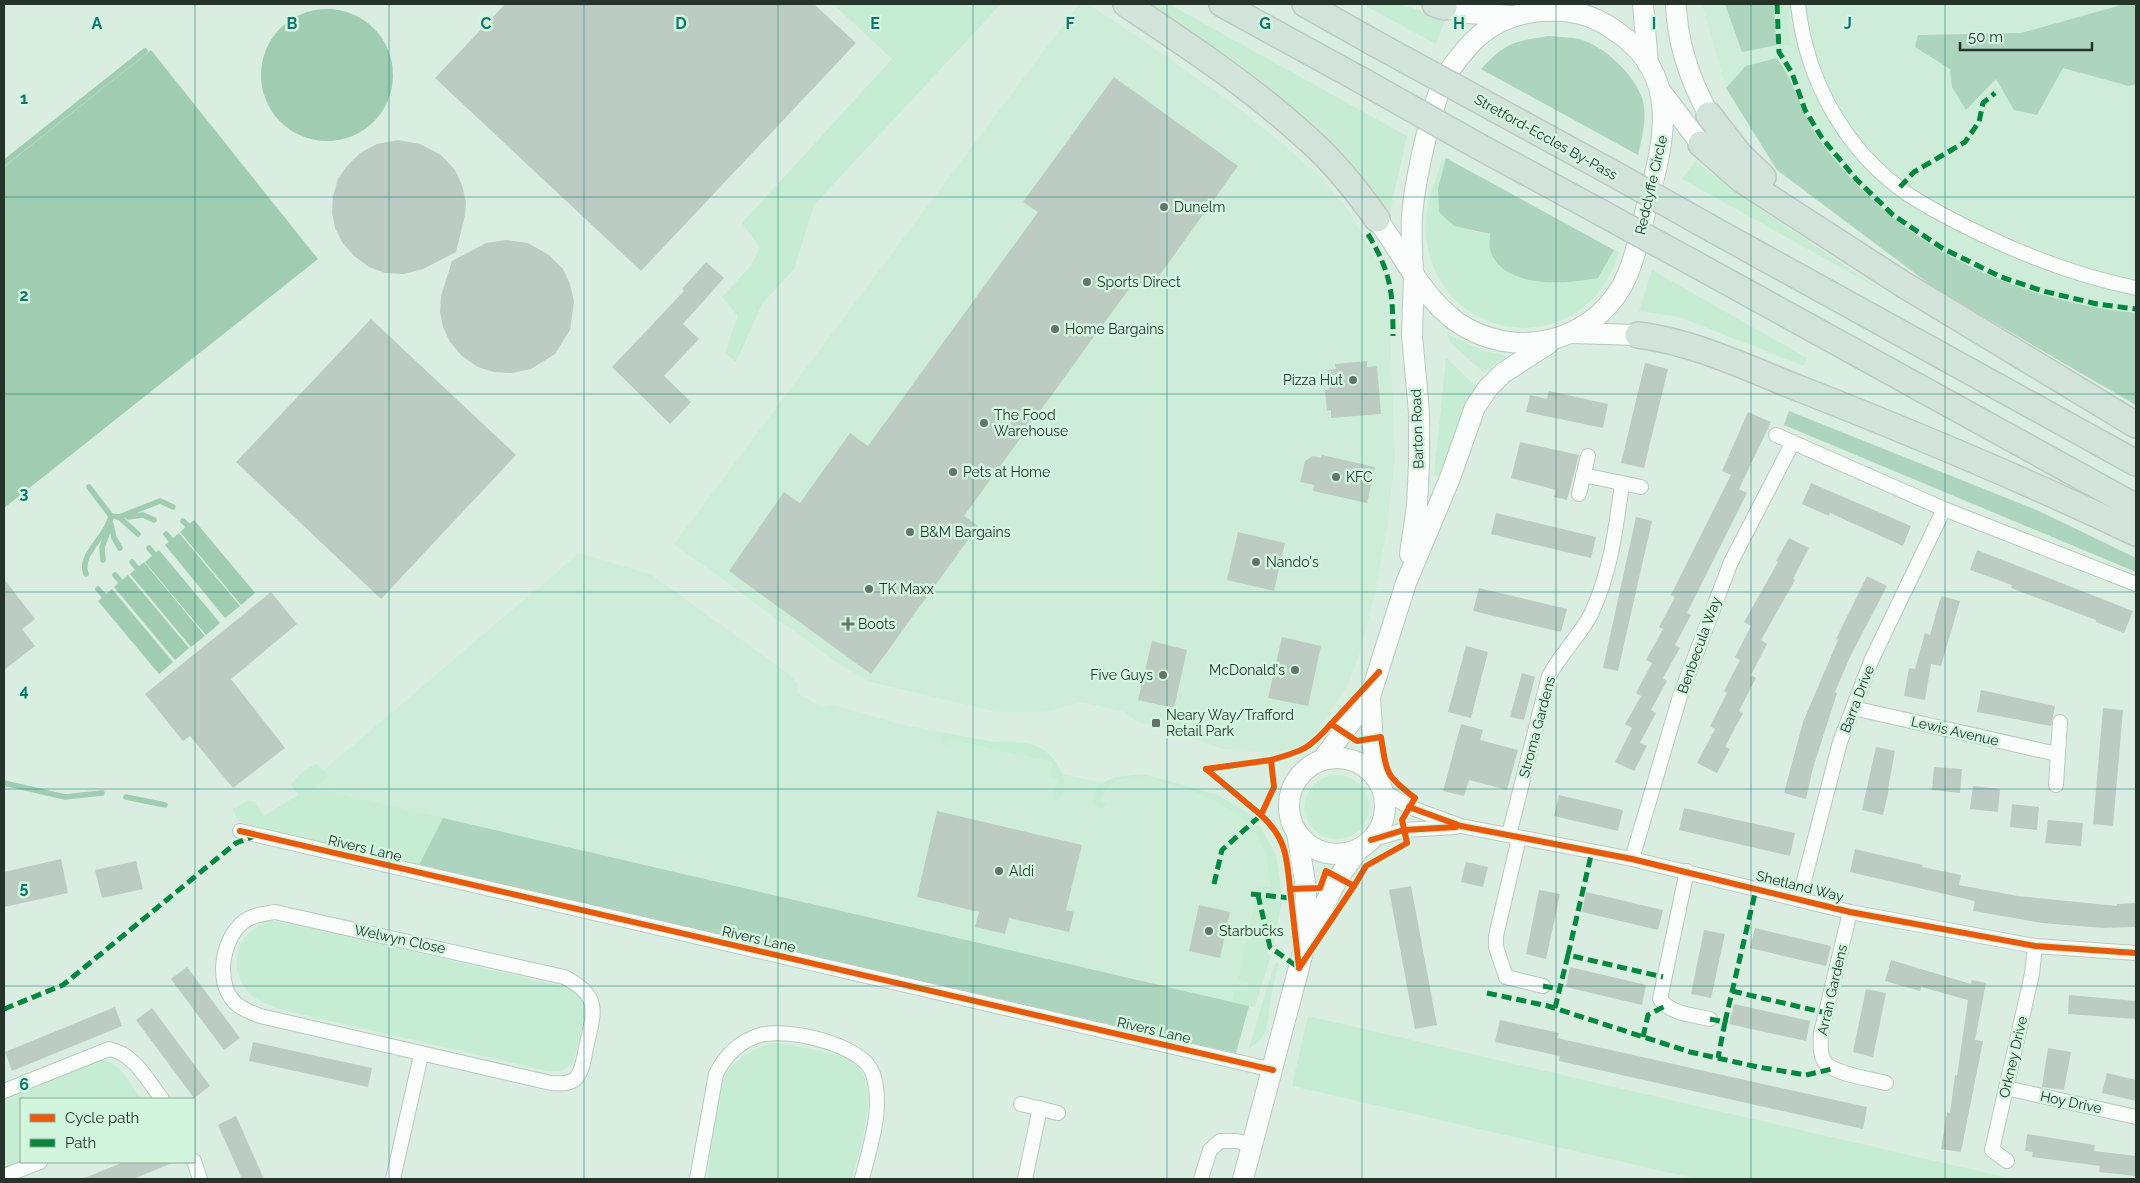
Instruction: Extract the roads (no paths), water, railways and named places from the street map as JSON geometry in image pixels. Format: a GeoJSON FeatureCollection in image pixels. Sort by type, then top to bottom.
{"type":"FeatureCollection","features":[{"type":"Feature","properties":{"kind":"highway"},"geometry":{"type":"LineString","coordinates":[[1126,4],[1272,108],[1311,142],[1341,173],[1377,219]]}},
{"type":"Feature","properties":{"kind":"highway"},"geometry":{"type":"LineString","coordinates":[[1222,4],[2136,507]]}},
{"type":"Feature","properties":{"kind":"highway","name":"Stretford-Eccles By-Pass"},"geometry":{"type":"LineString","coordinates":[[1305,4],[2136,463]]}},
{"type":"Feature","properties":{"kind":"highway"},"geometry":{"type":"LineString","coordinates":[[1709,115],[1744,160],[1845,246]]}},
{"type":"Feature","properties":{"kind":"highway"},"geometry":{"type":"LineString","coordinates":[[1701,144],[1742,180],[1900,283],[2136,425]]}},
{"type":"Feature","properties":{"kind":"highway"},"geometry":{"type":"LineString","coordinates":[[1638,335],[1657,337],[1707,352],[1879,420],[2136,533]]}},
{"type":"Feature","properties":{"kind":"main road"},"geometry":{"type":"LineString","coordinates":[[1643,4],[1648,66]]}},
{"type":"Feature","properties":{"kind":"main road"},"geometry":{"type":"LineString","coordinates":[[1676,4],[1679,35],[1685,60],[1693,84],[1709,115]]}},
{"type":"Feature","properties":{"kind":"main road"},"geometry":{"type":"LineString","coordinates":[[1440,6],[1468,13],[1524,10]]}},
{"type":"Feature","properties":{"kind":"main road","name":"Redclyffe Circle"},"geometry":{"type":"LineString","coordinates":[[1524,10],[1567,11],[1589,16],[1627,38],[1648,66],[1661,91],[1664,119],[1661,149],[1627,275],[1612,301],[1602,312],[1564,336],[1533,344],[1492,340],[1473,332],[1446,314],[1432,300],[1413,273],[1412,218],[1414,196],[1437,98],[1446,76],[1471,43],[1490,27],[1524,10]]}},
{"type":"Feature","properties":{"kind":"main road"},"geometry":{"type":"LineString","coordinates":[[1661,91],[1701,144]]}},
{"type":"Feature","properties":{"kind":"main road"},"geometry":{"type":"LineString","coordinates":[[1377,219],[1413,273]]}},
{"type":"Feature","properties":{"kind":"main road","name":"Barton Road"},"geometry":{"type":"LineString","coordinates":[[1406,583],[1417,506],[1419,463],[1419,412],[1412,335],[1413,273]]}},
{"type":"Feature","properties":{"kind":"main road"},"geometry":{"type":"LineString","coordinates":[[1564,336],[1638,335]]}},
{"type":"Feature","properties":{"kind":"main road","name":"Barton Road"},"geometry":{"type":"LineString","coordinates":[[1322,760],[1370,698],[1406,583],[1450,478],[1469,422],[1482,395],[1510,368],[1564,336]]}},
{"type":"Feature","properties":{"kind":"main road","name":"Barton Road"},"geometry":{"type":"LineString","coordinates":[[1370,698],[1379,783]]}},
{"type":"Feature","properties":{"kind":"main road"},"geometry":{"type":"LineString","coordinates":[[1243,1179],[1306,941],[1338,878],[1379,829],[1384,817],[1385,803],[1379,783],[1364,766],[1352,760],[1337,757],[1310,765],[1298,776],[1291,790],[1288,805],[1290,820],[1297,833],[1306,843],[1318,851],[1339,854],[1365,844]]}},
{"type":"Feature","properties":{"kind":"main road"},"geometry":{"type":"LineString","coordinates":[[1297,833],[1306,888],[1306,941]]}},
{"type":"Feature","properties":{"kind":"street"},"geometry":{"type":"LineString","coordinates":[[1798,4],[1806,49],[1827,104],[1856,146],[1879,170],[1909,194],[1930,207],[2011,249],[2073,273],[2136,288]]}},
{"type":"Feature","properties":{"kind":"street"},"geometry":{"type":"LineString","coordinates":[[1776,434],[1944,509],[2136,584]]}},
{"type":"Feature","properties":{"kind":"street","name":"Benbecula Way"},"geometry":{"type":"LineString","coordinates":[[1632,859],[1680,696],[1730,562],[1793,442]]}},
{"type":"Feature","properties":{"kind":"street"},"geometry":{"type":"LineString","coordinates":[[1578,494],[1588,456]]}},
{"type":"Feature","properties":{"kind":"street"},"geometry":{"type":"LineString","coordinates":[[1583,475],[1641,487]]}},
{"type":"Feature","properties":{"kind":"street","name":"Stroma Gardens"},"geometry":{"type":"LineString","coordinates":[[1514,836],[1549,676],[1557,661],[1591,613],[1604,580],[1614,539],[1622,484]]}},
{"type":"Feature","properties":{"kind":"street","name":"Barra Drive"},"geometry":{"type":"LineString","coordinates":[[1799,900],[1840,742],[1872,658],[1944,509]]}},
{"type":"Feature","properties":{"kind":"street","name":"Lewis Avenue"},"geometry":{"type":"LineString","coordinates":[[1853,708],[2057,754]]}},
{"type":"Feature","properties":{"kind":"street"},"geometry":{"type":"LineString","coordinates":[[2056,785],[2060,722]]}},
{"type":"Feature","properties":{"kind":"street","name":"Shetland Way"},"geometry":{"type":"LineString","coordinates":[[1379,783],[1409,807],[1461,826],[1687,871],[1850,912],[2035,946],[2136,953]]}},
{"type":"Feature","properties":{"kind":"street","name":"Shetland Way"},"geometry":{"type":"LineString","coordinates":[[1365,844],[1404,830],[1461,826]]}},
{"type":"Feature","properties":{"kind":"street","name":"Rivers Lane"},"geometry":{"type":"LineString","coordinates":[[240,831],[1273,1070]]}},
{"type":"Feature","properties":{"kind":"street"},"geometry":{"type":"LineString","coordinates":[[1514,836],[1496,936],[1496,947],[1506,977],[1543,986]]}},
{"type":"Feature","properties":{"kind":"street"},"geometry":{"type":"LineString","coordinates":[[1687,871],[1660,999],[1664,1006],[1673,1010],[1710,1019]]}},
{"type":"Feature","properties":{"kind":"street","name":"Welwyn Close"},"geometry":{"type":"LineString","coordinates":[[275,912],[564,976],[581,985],[589,996],[593,1012],[581,1069],[576,1078],[567,1083],[551,1083],[421,1055],[260,1016],[238,1005],[227,988],[223,968],[225,948],[234,932],[250,919],[275,912]]}},
{"type":"Feature","properties":{"kind":"street","name":"Arran Gardens"},"geometry":{"type":"LineString","coordinates":[[1850,912],[1821,1033],[1820,1051],[1824,1061],[1832,1069],[1886,1083]]}},
{"type":"Feature","properties":{"kind":"street","name":"Orkney Drive"},"geometry":{"type":"LineString","coordinates":[[2007,1161],[1995,1155],[1992,1150],[2032,974],[2035,946]]}},
{"type":"Feature","properties":{"kind":"street"},"geometry":{"type":"LineString","coordinates":[[696,1179],[716,1074],[723,1059],[739,1045],[757,1035],[772,1032],[787,1033],[843,1046],[860,1056],[873,1072],[877,1113],[862,1179]]}},
{"type":"Feature","properties":{"kind":"street"},"geometry":{"type":"LineString","coordinates":[[4,1092],[109,1049],[120,1051],[132,1060],[161,1098]]}},
{"type":"Feature","properties":{"kind":"street"},"geometry":{"type":"LineString","coordinates":[[393,1179],[421,1055]]}},
{"type":"Feature","properties":{"kind":"street","name":"Hoy Drive"},"geometry":{"type":"LineString","coordinates":[[2006,1088],[2136,1117]]}},
{"type":"Feature","properties":{"kind":"street"},"geometry":{"type":"LineString","coordinates":[[1021,1104],[1058,1113]]}},
{"type":"Feature","properties":{"kind":"street"},"geometry":{"type":"LineString","coordinates":[[1025,1179],[1040,1108]]}},
{"type":"Feature","properties":{"kind":"street"},"geometry":{"type":"LineString","coordinates":[[1201,1179],[1210,1150],[1220,1141],[1237,1141],[1253,1146]]}},
{"type":"Feature","properties":{"kind":"street"},"geometry":{"type":"LineString","coordinates":[[4,1176],[37,1163]]}},
{"type":"Feature","properties":{"kind":"street"},"geometry":{"type":"LineString","coordinates":[[195,1163],[200,1179]]}},
{"type":"Feature","properties":{"kind":"waterway"},"geometry":{"type":"LineString","coordinates":[[4,163],[145,51]]}},
{"type":"Feature","properties":{"kind":"waterway"},"geometry":{"type":"LineString","coordinates":[[89,487],[111,516],[119,517],[160,501],[173,507]]}},
{"type":"Feature","properties":{"kind":"waterway"},"geometry":{"type":"LineString","coordinates":[[128,517],[143,515],[154,520]]}},
{"type":"Feature","properties":{"kind":"waterway"},"geometry":{"type":"LineString","coordinates":[[86,574],[86,559],[105,531],[111,516]]}},
{"type":"Feature","properties":{"kind":"waterway"},"geometry":{"type":"LineString","coordinates":[[119,517],[138,534]]}},
{"type":"Feature","properties":{"kind":"waterway"},"geometry":{"type":"LineString","coordinates":[[183,521],[188,526]]}},
{"type":"Feature","properties":{"kind":"waterway"},"geometry":{"type":"LineString","coordinates":[[111,524],[114,538],[120,548]]}},
{"type":"Feature","properties":{"kind":"waterway"},"geometry":{"type":"LineString","coordinates":[[103,560],[102,547],[109,529]]}},
{"type":"Feature","properties":{"kind":"waterway"},"geometry":{"type":"LineString","coordinates":[[166,534],[171,540]]}},
{"type":"Feature","properties":{"kind":"waterway"},"geometry":{"type":"LineString","coordinates":[[149,548],[154,554]]}},
{"type":"Feature","properties":{"kind":"waterway"},"geometry":{"type":"LineString","coordinates":[[132,562],[137,568]]}},
{"type":"Feature","properties":{"kind":"waterway"},"geometry":{"type":"LineString","coordinates":[[115,575],[121,582]]}},
{"type":"Feature","properties":{"kind":"waterway"},"geometry":{"type":"LineString","coordinates":[[98,589],[104,596]]}},
{"type":"Feature","properties":{"kind":"waterway"},"geometry":{"type":"LineString","coordinates":[[4,783],[65,797],[102,793]]}},
{"type":"Feature","properties":{"kind":"waterway"},"geometry":{"type":"LineString","coordinates":[[126,797],[165,805]]}},
{"type":"Feature","properties":{"kind":"place","name":"Dunelm"},"geometry":{"type":"Point","coordinates":[1164,207]}},
{"type":"Feature","properties":{"kind":"place","name":"Sports Direct"},"geometry":{"type":"Point","coordinates":[1087,282]}},
{"type":"Feature","properties":{"kind":"place","name":"Home Bargains"},"geometry":{"type":"Point","coordinates":[1055,329]}},
{"type":"Feature","properties":{"kind":"place","name":"Pizza Hut"},"geometry":{"type":"Point","coordinates":[1353,380]}},
{"type":"Feature","properties":{"kind":"place","name":"The Food Warehouse"},"geometry":{"type":"Point","coordinates":[984,423]}},
{"type":"Feature","properties":{"kind":"place","name":"Pets at Home"},"geometry":{"type":"Point","coordinates":[953,472]}},
{"type":"Feature","properties":{"kind":"place","name":"KFC"},"geometry":{"type":"Point","coordinates":[1336,477]}},
{"type":"Feature","properties":{"kind":"place","name":"B&M Bargains"},"geometry":{"type":"Point","coordinates":[910,532]}},
{"type":"Feature","properties":{"kind":"place","name":"Nando's"},"geometry":{"type":"Point","coordinates":[1256,562]}},
{"type":"Feature","properties":{"kind":"place","name":"TK Maxx"},"geometry":{"type":"Point","coordinates":[869,589]}},
{"type":"Feature","properties":{"kind":"place","name":"Boots"},"geometry":{"type":"Point","coordinates":[848,624]}},
{"type":"Feature","properties":{"kind":"place","name":"McDonald's"},"geometry":{"type":"Point","coordinates":[1295,670]}},
{"type":"Feature","properties":{"kind":"place","name":"Five Guys"},"geometry":{"type":"Point","coordinates":[1163,675]}},
{"type":"Feature","properties":{"kind":"place","name":"Neary Way/Trafford Retail Park"},"geometry":{"type":"Point","coordinates":[1156,723]}},
{"type":"Feature","properties":{"kind":"place","name":"Aldi"},"geometry":{"type":"Point","coordinates":[999,871]}},
{"type":"Feature","properties":{"kind":"place","name":"Starbucks"},"geometry":{"type":"Point","coordinates":[1209,931]}}]}
